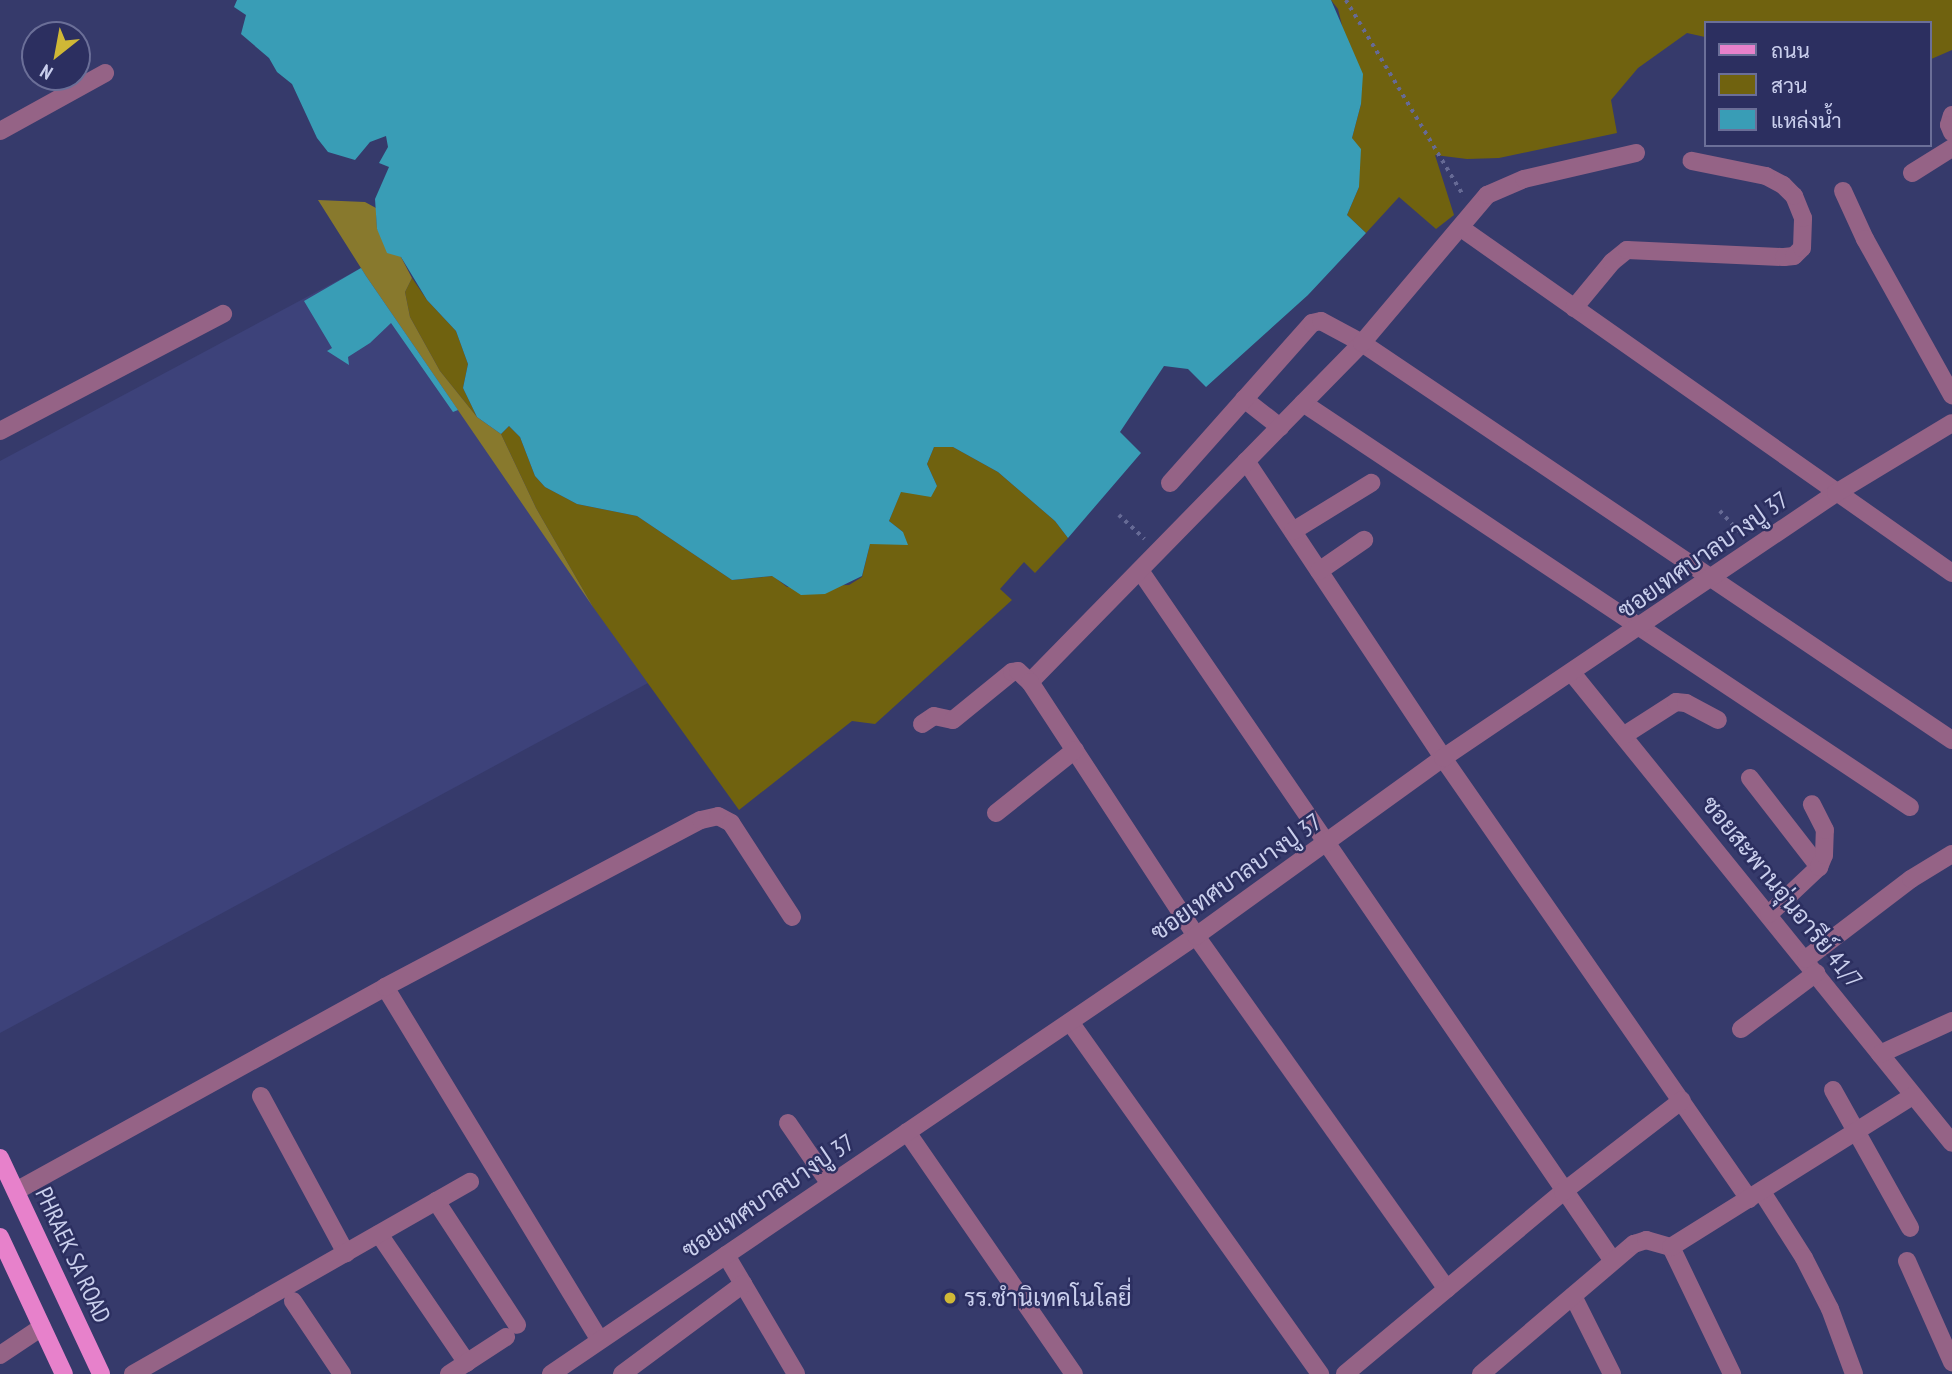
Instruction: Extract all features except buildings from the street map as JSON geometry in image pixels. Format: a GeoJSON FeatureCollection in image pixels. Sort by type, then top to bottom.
{"type":"FeatureCollection","features":[{"type":"Feature","properties":{"kind":"main road","name":"PHRAEK SA ROAD"},"geometry":{"type":"LineString","coordinates":[[0,1158],[101,1374]]}},
{"type":"Feature","properties":{"kind":"main road"},"geometry":{"type":"LineString","coordinates":[[0,1237],[64,1374]]}},
{"type":"Feature","properties":{"kind":"street"},"geometry":{"type":"LineString","coordinates":[[0,131],[105,73]]}},
{"type":"Feature","properties":{"kind":"street"},"geometry":{"type":"LineString","coordinates":[[1952,115],[1949,125],[1952,132]]}},
{"type":"Feature","properties":{"kind":"street"},"geometry":{"type":"LineString","coordinates":[[1912,173],[1952,148]]}},
{"type":"Feature","properties":{"kind":"street"},"geometry":{"type":"LineString","coordinates":[[1030,682],[1160,553],[1362,343],[1461,228],[1472,209],[1487,195],[1524,179],[1636,153]]}},
{"type":"Feature","properties":{"kind":"street"},"geometry":{"type":"LineString","coordinates":[[1574,308],[1612,262],[1627,250],[1784,257],[1794,256],[1802,248],[1803,218],[1794,196],[1783,185],[1766,176],[1692,161]]}},
{"type":"Feature","properties":{"kind":"street"},"geometry":{"type":"LineString","coordinates":[[1843,191],[1865,240],[1952,395]]}},
{"type":"Feature","properties":{"kind":"street"},"geometry":{"type":"LineString","coordinates":[[1461,228],[1952,573]]}},
{"type":"Feature","properties":{"kind":"street"},"geometry":{"type":"LineString","coordinates":[[0,431],[223,314]]}},
{"type":"Feature","properties":{"kind":"street"},"geometry":{"type":"LineString","coordinates":[[1170,482],[1312,323],[1321,321],[1362,343],[1952,740]]}},
{"type":"Feature","properties":{"kind":"street"},"geometry":{"type":"LineString","coordinates":[[1244,399],[1280,427]]}},
{"type":"Feature","properties":{"kind":"street"},"geometry":{"type":"LineString","coordinates":[[1303,403],[1643,626],[1910,807]]}},
{"type":"Feature","properties":{"kind":"street","name":"ซอยเทศบาลบางปู 37"},"geometry":{"type":"LineString","coordinates":[[551,1374],[1196,936],[1443,758],[1643,626],[1836,493],[1952,423]]}},
{"type":"Feature","properties":{"kind":"street"},"geometry":{"type":"LineString","coordinates":[[1247,461],[1443,758],[1682,1100],[1804,1258],[1830,1309],[1854,1374]]}},
{"type":"Feature","properties":{"kind":"street"},"geometry":{"type":"LineString","coordinates":[[1293,531],[1371,483]]}},
{"type":"Feature","properties":{"kind":"street"},"geometry":{"type":"LineString","coordinates":[[1319,571],[1364,540]]}},
{"type":"Feature","properties":{"kind":"street"},"geometry":{"type":"LineString","coordinates":[[1141,572],[1325,845],[1612,1261]]}},
{"type":"Feature","properties":{"kind":"street"},"geometry":{"type":"LineString","coordinates":[[922,724],[934,716],[953,720],[1012,672],[1018,671],[1030,682],[1196,936],[1447,1289]]}},
{"type":"Feature","properties":{"kind":"street","name":"ซอยสะพานอุ่นอารีย์ 41/7"},"geometry":{"type":"LineString","coordinates":[[1572,673],[1952,1143]]}},
{"type":"Feature","properties":{"kind":"street"},"geometry":{"type":"LineString","coordinates":[[1623,736],[1676,702],[1686,703],[1718,720]]}},
{"type":"Feature","properties":{"kind":"street"},"geometry":{"type":"LineString","coordinates":[[996,813],[1075,750]]}},
{"type":"Feature","properties":{"kind":"street"},"geometry":{"type":"LineString","coordinates":[[1750,778],[1819,867]]}},
{"type":"Feature","properties":{"kind":"street"},"geometry":{"type":"LineString","coordinates":[[1769,914],[1819,867],[1827,842],[1819,815],[1812,804]]}},
{"type":"Feature","properties":{"kind":"street"},"geometry":{"type":"LineString","coordinates":[[16,1191],[385,987],[701,820],[718,816],[731,823],[792,917]]}},
{"type":"Feature","properties":{"kind":"street"},"geometry":{"type":"LineString","coordinates":[[1741,1029],[1912,879],[1952,854]]}},
{"type":"Feature","properties":{"kind":"street"},"geometry":{"type":"LineString","coordinates":[[385,987],[600,1340]]}},
{"type":"Feature","properties":{"kind":"street"},"geometry":{"type":"LineString","coordinates":[[1070,1021],[1320,1374]]}},
{"type":"Feature","properties":{"kind":"street"},"geometry":{"type":"LineString","coordinates":[[1880,1054],[1952,1021]]}},
{"type":"Feature","properties":{"kind":"street"},"geometry":{"type":"LineString","coordinates":[[1833,1090],[1910,1228]]}},
{"type":"Feature","properties":{"kind":"street"},"geometry":{"type":"LineString","coordinates":[[261,1096],[346,1253]]}},
{"type":"Feature","properties":{"kind":"street"},"geometry":{"type":"LineString","coordinates":[[1480,1374],[1634,1244],[1646,1240],[1671,1247],[1858,1133],[1913,1096]]}},
{"type":"Feature","properties":{"kind":"street"},"geometry":{"type":"LineString","coordinates":[[1345,1374],[1563,1192],[1682,1100]]}},
{"type":"Feature","properties":{"kind":"street"},"geometry":{"type":"LineString","coordinates":[[788,1123],[830,1184]]}},
{"type":"Feature","properties":{"kind":"street"},"geometry":{"type":"LineString","coordinates":[[907,1132],[1074,1374]]}},
{"type":"Feature","properties":{"kind":"street"},"geometry":{"type":"LineString","coordinates":[[133,1374],[470,1182]]}},
{"type":"Feature","properties":{"kind":"street"},"geometry":{"type":"LineString","coordinates":[[436,1201],[511,1331],[449,1374]]}},
{"type":"Feature","properties":{"kind":"street"},"geometry":{"type":"LineString","coordinates":[[379,1234],[467,1363]]}},
{"type":"Feature","properties":{"kind":"street"},"geometry":{"type":"LineString","coordinates":[[1671,1247],[1732,1374]]}},
{"type":"Feature","properties":{"kind":"street"},"geometry":{"type":"LineString","coordinates":[[726,1255],[796,1374]]}},
{"type":"Feature","properties":{"kind":"street"},"geometry":{"type":"LineString","coordinates":[[1907,1261],[1952,1362]]}},
{"type":"Feature","properties":{"kind":"street"},"geometry":{"type":"LineString","coordinates":[[622,1374],[743,1284]]}},
{"type":"Feature","properties":{"kind":"street"},"geometry":{"type":"LineString","coordinates":[[1573,1296],[1612,1374]]}},
{"type":"Feature","properties":{"kind":"street"},"geometry":{"type":"LineString","coordinates":[[293,1301],[342,1374]]}},
{"type":"Feature","properties":{"kind":"street"},"geometry":{"type":"LineString","coordinates":[[0,1354],[42,1327]]}},
{"type":"Feature","properties":{"kind":"path"},"geometry":{"type":"LineString","coordinates":[[1346,0],[1472,209]]}},
{"type":"Feature","properties":{"kind":"path"},"geometry":{"type":"LineString","coordinates":[[1720,511],[1755,548]]}},
{"type":"Feature","properties":{"kind":"path"},"geometry":{"type":"LineString","coordinates":[[1119,515],[1160,553]]}},
{"type":"Feature","properties":{"kind":"shaded area"},"geometry":{"type":"Polygon","coordinates":[[[318,200],[365,202],[376,208],[377,229],[401,257],[412,278],[405,292],[410,317],[440,371],[477,417],[501,434],[536,508],[593,607],[366,276],[318,200]]]}},
{"type":"Feature","properties":{"kind":"shaded area"},"geometry":{"type":"Polygon","coordinates":[[[361,268],[648,683],[0,1033],[0,461],[361,268]]]}},
{"type":"Feature","properties":{"kind":"green space"},"geometry":{"type":"Polygon","coordinates":[[[1331,0],[1952,0],[1952,50],[1931,59],[1931,21],[1703,21],[1703,37],[1687,33],[1638,68],[1611,100],[1617,133],[1499,158],[1467,159],[1435,155],[1454,215],[1436,229],[1399,197],[1366,233],[1347,215],[1359,187],[1352,138],[1361,104],[1338,9],[1331,0]]]}},
{"type":"Feature","properties":{"kind":"green space"},"geometry":{"type":"Polygon","coordinates":[[[412,278],[427,300],[456,331],[468,364],[463,388],[477,417],[440,371],[410,317],[405,292],[412,278]]]}},
{"type":"Feature","properties":{"kind":"green space"},"geometry":{"type":"Polygon","coordinates":[[[509,426],[520,437],[535,476],[545,487],[577,504],[637,516],[732,580],[773,576],[787,587],[849,585],[862,577],[870,544],[890,543],[903,532],[889,521],[901,491],[937,486],[927,464],[934,447],[953,447],[998,472],[1055,521],[1068,538],[1035,573],[1024,562],[1000,589],[1012,600],[875,724],[852,721],[739,810],[593,607],[536,508],[501,434],[509,426]]]}},
{"type":"Feature","properties":{"kind":"water"},"geometry":{"type":"Polygon","coordinates":[[[237,0],[1331,0],[1363,74],[1361,104],[1352,138],[1361,149],[1359,187],[1347,215],[1366,233],[1308,295],[1206,387],[1188,369],[1164,366],[1120,432],[1141,453],[1068,538],[1055,521],[998,472],[953,447],[934,447],[927,464],[937,486],[931,497],[901,492],[889,521],[903,532],[908,545],[870,544],[862,576],[825,594],[801,595],[772,576],[732,580],[637,516],[577,504],[545,487],[535,476],[520,437],[509,426],[501,434],[477,417],[463,388],[468,364],[456,331],[427,300],[401,257],[387,253],[377,229],[375,199],[389,167],[379,163],[388,147],[386,136],[370,142],[355,160],[328,152],[317,138],[292,84],[277,72],[269,58],[241,34],[246,15],[234,7],[237,0]]]}},
{"type":"Feature","properties":{"kind":"water"},"geometry":{"type":"Polygon","coordinates":[[[361,268],[458,410],[453,412],[391,323],[370,343],[348,357],[349,365],[327,351],[332,348],[304,301],[361,268]]]}},
{"type":"Feature","properties":{"kind":"place","name":"รร.ชำนิเทคโนโลยี่"},"geometry":{"type":"Point","coordinates":[950,1298]}}]}
